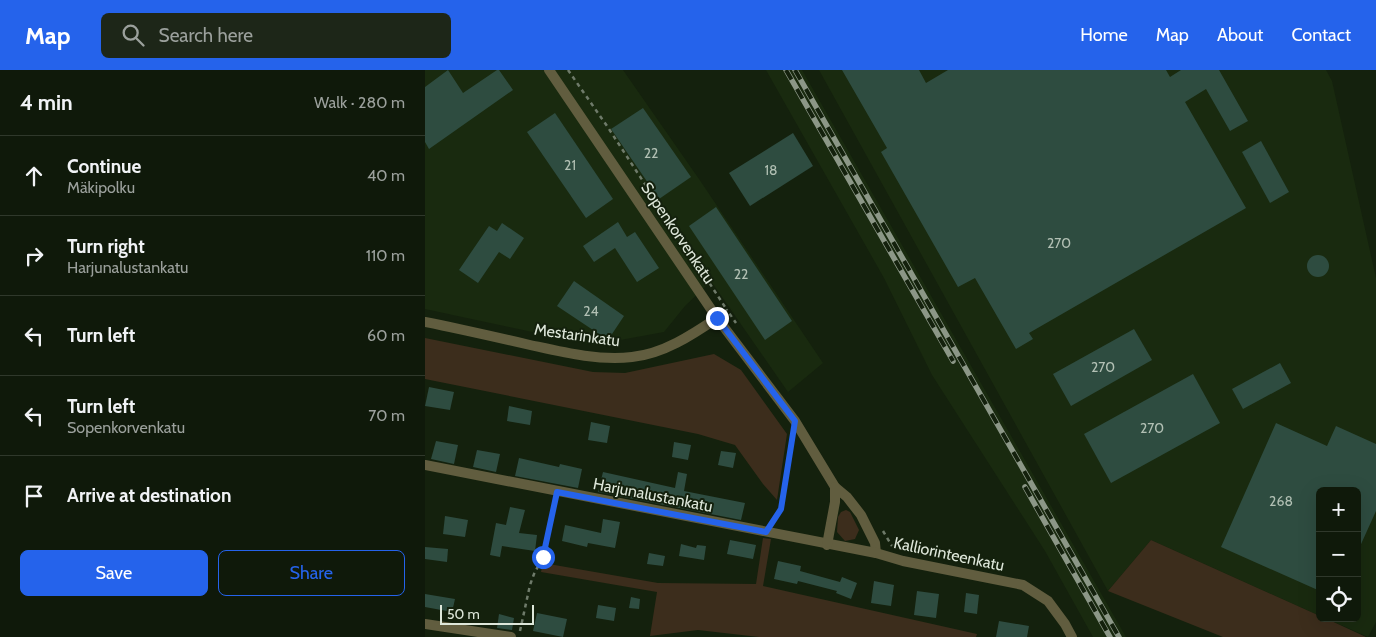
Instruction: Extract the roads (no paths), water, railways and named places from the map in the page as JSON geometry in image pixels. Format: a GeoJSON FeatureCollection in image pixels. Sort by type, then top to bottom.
{"type":"FeatureCollection","features":[{"type":"Feature","properties":{"kind":"street","name":"Sopenkorvenkatu"},"geometry":{"type":"LineString","coordinates":[[549,70],[717,318],[795,421],[835,487]]}},
{"type":"Feature","properties":{"kind":"street","name":"Mestarinkatu"},"geometry":{"type":"LineString","coordinates":[[425,322],[568,353],[600,357],[632,357],[653,352],[688,338],[717,318]]}},
{"type":"Feature","properties":{"kind":"street","name":"Harjunalustankatu"},"geometry":{"type":"LineString","coordinates":[[425,465],[876,554]]}},
{"type":"Feature","properties":{"kind":"street"},"geometry":{"type":"LineString","coordinates":[[827,545],[835,502],[835,487]]}},
{"type":"Feature","properties":{"kind":"street","name":"Kalliorinteenkatu"},"geometry":{"type":"LineString","coordinates":[[835,487],[861,515],[875,543],[876,554],[1023,585],[1048,601],[1072,637]]}},
{"type":"Feature","properties":{"kind":"street"},"geometry":{"type":"LineString","coordinates":[[425,624],[511,637]]}},
{"type":"Feature","properties":{"kind":"railway"},"geometry":{"type":"LineString","coordinates":[[786,70],[953,361]]}},
{"type":"Feature","properties":{"kind":"railway"},"geometry":{"type":"LineString","coordinates":[[795,70],[1119,637]]}},
{"type":"Feature","properties":{"kind":"railway"},"geometry":{"type":"LineString","coordinates":[[1025,487],[1110,637]]}}]}
